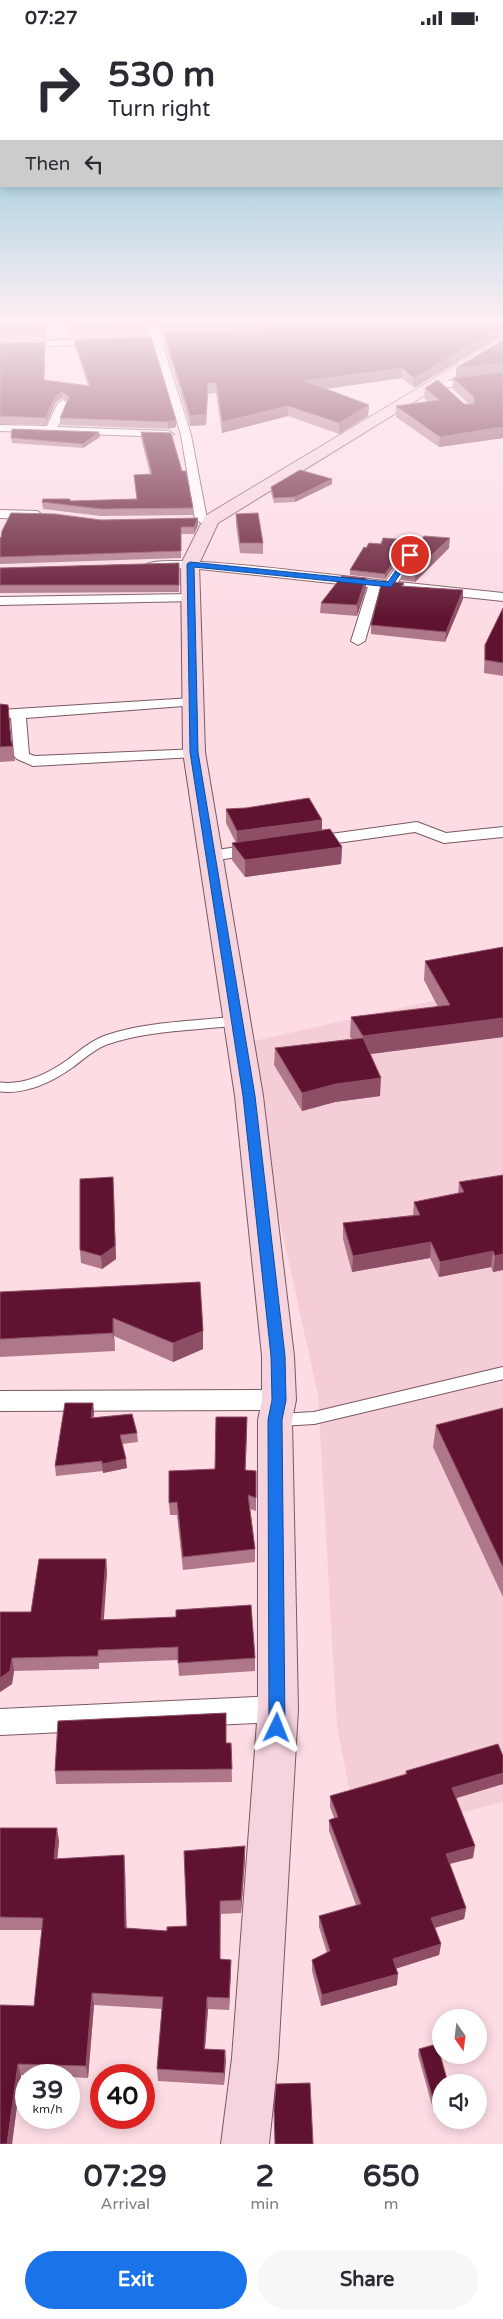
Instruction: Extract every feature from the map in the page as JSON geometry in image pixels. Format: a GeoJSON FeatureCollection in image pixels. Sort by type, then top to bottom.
{"type":"FeatureCollection","features":[{"type":"Feature","properties":{"kind":"street"},"geometry":{"type":"LineString","coordinates":[[51,430],[54,422]]}},
{"type":"Feature","properties":{"kind":"street"},"geometry":{"type":"LineString","coordinates":[[182,422],[201,519],[196,549],[190,564],[194,752],[249,1096],[278,1356],[278,1709],[256,2048],[245,2144]]}},
{"type":"Feature","properties":{"kind":"street"},"geometry":{"type":"LineString","coordinates":[[201,519],[378,422]]}},
{"type":"Feature","properties":{"kind":"street"},"geometry":{"type":"LineString","coordinates":[[0,428],[186,435]]}},
{"type":"Feature","properties":{"kind":"street"},"geometry":{"type":"LineString","coordinates":[[0,513],[46,515]]}},
{"type":"Feature","properties":{"kind":"street"},"geometry":{"type":"LineString","coordinates":[[390,585],[416,547]]}},
{"type":"Feature","properties":{"kind":"street"},"geometry":{"type":"LineString","coordinates":[[136,565],[190,564],[503,597]]}},
{"type":"Feature","properties":{"kind":"street"},"geometry":{"type":"LineString","coordinates":[[358,641],[375,584]]}},
{"type":"Feature","properties":{"kind":"street"},"geometry":{"type":"LineString","coordinates":[[0,601],[190,598]]}},
{"type":"Feature","properties":{"kind":"street"},"geometry":{"type":"LineString","coordinates":[[0,714],[192,702]]}},
{"type":"Feature","properties":{"kind":"street"},"geometry":{"type":"LineString","coordinates":[[22,713],[18,717],[22,756],[34,761],[194,752]]}},
{"type":"Feature","properties":{"kind":"street"},"geometry":{"type":"LineString","coordinates":[[297,844],[417,827],[444,838],[503,832]]}},
{"type":"Feature","properties":{"kind":"street"},"geometry":{"type":"LineString","coordinates":[[210,856],[278,846]]}},
{"type":"Feature","properties":{"kind":"street"},"geometry":{"type":"LineString","coordinates":[[0,1401],[277,1410]]}},
{"type":"Feature","properties":{"kind":"street"},"geometry":{"type":"LineString","coordinates":[[0,1723],[278,1709]]}},
{"type":"Feature","properties":{"kind":"lane"},"geometry":{"type":"LineString","coordinates":[[0,1087],[6,1089],[36,1083],[70,1063],[92,1046],[121,1036],[237,1021]]}},
{"type":"Feature","properties":{"kind":"lane"},"geometry":{"type":"LineString","coordinates":[[277,1410],[314,1418],[503,1373]]}},
{"type":"Feature","properties":{"kind":"shaded area"},"geometry":{"type":"Polygon","coordinates":[[[503,985],[503,1802],[359,1839],[337,1726],[318,1395],[241,1044],[503,985]]]}},
{"type":"Feature","properties":{"kind":"building"},"geometry":{"type":"Polygon","coordinates":[[[419,422],[503,422],[503,427],[440,437],[419,422]]]}},
{"type":"Feature","properties":{"kind":"building"},"geometry":{"type":"Polygon","coordinates":[[[12,429],[99,432],[83,444],[11,438],[12,429]]]}},
{"type":"Feature","properties":{"kind":"building"},"geometry":{"type":"Polygon","coordinates":[[[141,432],[171,433],[182,471],[186,471],[193,508],[101,509],[42,502],[43,499],[70,499],[70,501],[137,499],[134,475],[152,474],[141,432]]]}},
{"type":"Feature","properties":{"kind":"building"},"geometry":{"type":"Polygon","coordinates":[[[300,470],[332,479],[295,497],[274,498],[271,487],[300,470]]]}},
{"type":"Feature","properties":{"kind":"building"},"geometry":{"type":"Polygon","coordinates":[[[11,513],[55,514],[101,520],[198,518],[194,527],[181,527],[181,551],[0,557],[0,537],[11,513]]]}},
{"type":"Feature","properties":{"kind":"building"},"geometry":{"type":"Polygon","coordinates":[[[258,513],[263,543],[240,543],[236,514],[258,513]]]}},
{"type":"Feature","properties":{"kind":"building"},"geometry":{"type":"Polygon","coordinates":[[[424,536],[450,538],[415,571],[402,570],[424,536]]]}},
{"type":"Feature","properties":{"kind":"building"},"geometry":{"type":"Polygon","coordinates":[[[383,538],[409,540],[385,574],[350,570],[364,547],[366,548],[369,543],[381,544],[383,538]]]}},
{"type":"Feature","properties":{"kind":"building"},"geometry":{"type":"Polygon","coordinates":[[[179,563],[179,585],[0,585],[0,568],[179,563]]]}},
{"type":"Feature","properties":{"kind":"building"},"geometry":{"type":"Polygon","coordinates":[[[342,576],[366,578],[357,605],[321,603],[342,576]]]}},
{"type":"Feature","properties":{"kind":"building"},"geometry":{"type":"Polygon","coordinates":[[[382,581],[404,583],[401,586],[463,590],[446,632],[371,625],[382,581]]]}},
{"type":"Feature","properties":{"kind":"building"},"geometry":{"type":"Polygon","coordinates":[[[503,608],[503,663],[485,660],[485,645],[503,608]]]}},
{"type":"Feature","properties":{"kind":"building"},"geometry":{"type":"Polygon","coordinates":[[[0,704],[8,705],[13,746],[0,747],[0,704]]]}},
{"type":"Feature","properties":{"kind":"building"},"geometry":{"type":"Polygon","coordinates":[[[309,798],[322,820],[237,831],[226,809],[246,808],[309,798]]]}},
{"type":"Feature","properties":{"kind":"building"},"geometry":{"type":"Polygon","coordinates":[[[330,829],[342,847],[245,860],[232,843],[330,829]]]}},
{"type":"Feature","properties":{"kind":"building"},"geometry":{"type":"Polygon","coordinates":[[[503,947],[503,1018],[363,1036],[351,1017],[450,1005],[425,961],[503,947]]]}},
{"type":"Feature","properties":{"kind":"building"},"geometry":{"type":"Polygon","coordinates":[[[363,1038],[381,1078],[336,1084],[302,1093],[275,1048],[363,1038]]]}},
{"type":"Feature","properties":{"kind":"building"},"geometry":{"type":"Polygon","coordinates":[[[503,1175],[503,1254],[495,1256],[493,1251],[440,1262],[431,1242],[353,1256],[343,1223],[420,1215],[414,1202],[464,1192],[459,1182],[503,1175]]]}},
{"type":"Feature","properties":{"kind":"building"},"geometry":{"type":"Polygon","coordinates":[[[113,1177],[115,1246],[101,1256],[80,1250],[80,1179],[113,1177]]]}},
{"type":"Feature","properties":{"kind":"building"},"geometry":{"type":"Polygon","coordinates":[[[200,1282],[203,1331],[173,1343],[113,1318],[113,1333],[0,1339],[0,1292],[200,1282]]]}},
{"type":"Feature","properties":{"kind":"building"},"geometry":{"type":"Polygon","coordinates":[[[65,1403],[93,1403],[91,1418],[132,1414],[137,1433],[120,1435],[126,1459],[102,1464],[102,1461],[55,1466],[65,1403]]]}},
{"type":"Feature","properties":{"kind":"building"},"geometry":{"type":"Polygon","coordinates":[[[503,1408],[503,1567],[436,1425],[503,1408]]]}},
{"type":"Feature","properties":{"kind":"building"},"geometry":{"type":"Polygon","coordinates":[[[216,1417],[247,1417],[245,1470],[256,1471],[256,1498],[248,1495],[255,1549],[183,1557],[177,1502],[169,1503],[169,1471],[215,1469],[216,1417]]]}},
{"type":"Feature","properties":{"kind":"building"},"geometry":{"type":"Polygon","coordinates":[[[39,1559],[106,1559],[101,1620],[176,1617],[176,1610],[251,1605],[255,1658],[178,1663],[178,1647],[98,1650],[98,1656],[12,1658],[10,1671],[0,1678],[0,1612],[31,1612],[39,1559]]]}},
{"type":"Feature","properties":{"kind":"building"},"geometry":{"type":"Polygon","coordinates":[[[226,1713],[226,1743],[231,1743],[232,1769],[55,1771],[58,1721],[226,1713]]]}},
{"type":"Feature","properties":{"kind":"building"},"geometry":{"type":"Polygon","coordinates":[[[498,1744],[503,1756],[503,1773],[452,1788],[475,1846],[446,1854],[466,1908],[431,1918],[441,1944],[393,1959],[398,1974],[322,1995],[312,1960],[330,1951],[319,1916],[361,1904],[329,1820],[338,1817],[330,1796],[407,1774],[406,1771],[498,1744]]]}},
{"type":"Feature","properties":{"kind":"building"},"geometry":{"type":"Polygon","coordinates":[[[0,1828],[57,1828],[54,1859],[124,1855],[125,1928],[167,1931],[167,1927],[187,1926],[184,1851],[245,1846],[241,1900],[220,1901],[220,1959],[231,1960],[229,1998],[207,1997],[204,2049],[225,2050],[224,2073],[157,2069],[163,1997],[92,1993],[86,2066],[80,2066],[80,2064],[15,2064],[15,2086],[7,2144],[0,2144],[0,2005],[34,2006],[43,1918],[0,1917],[0,1828]]]}},
{"type":"Feature","properties":{"kind":"building"},"geometry":{"type":"Polygon","coordinates":[[[432,2045],[432,2064],[443,2064],[445,2074],[432,2074],[432,2096],[419,2049],[432,2045]]]}},
{"type":"Feature","properties":{"kind":"building"},"geometry":{"type":"Polygon","coordinates":[[[310,2083],[313,2144],[275,2144],[274,2109],[276,2084],[310,2083]]]}},
{"type":"Feature","properties":{"kind":"route"},"geometry":{"type":"LineString","coordinates":[[277,1728],[275,1420],[279,1400],[278,1356],[249,1096],[194,752],[190,564],[390,585],[410,555]]}}]}
